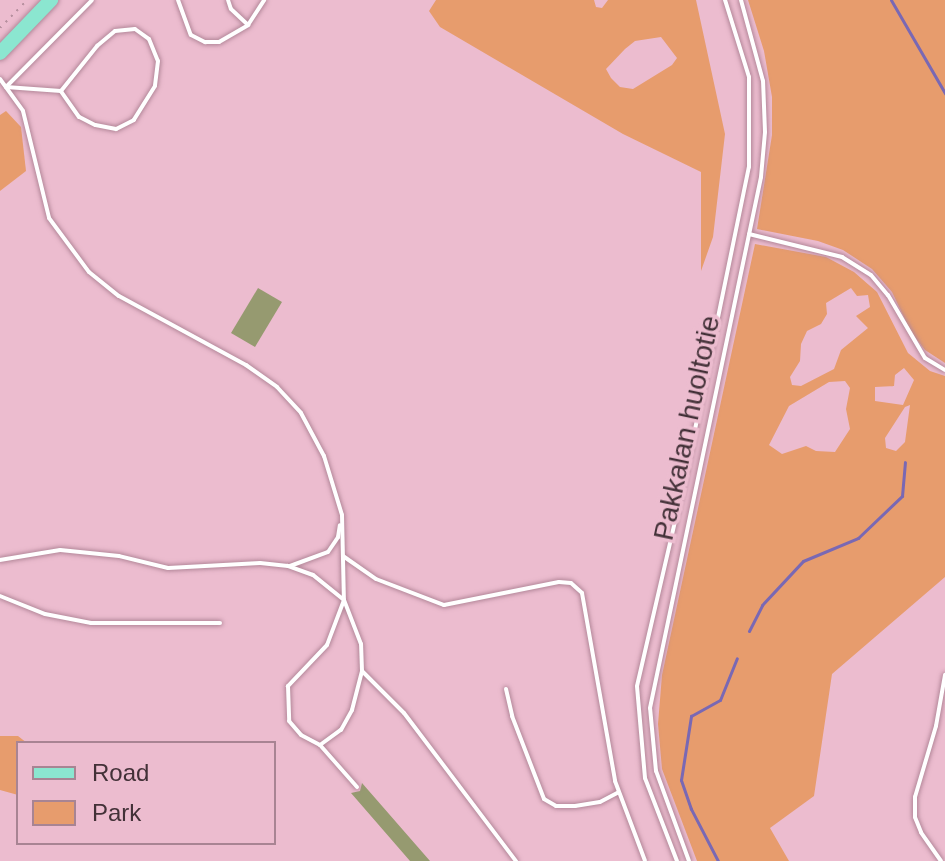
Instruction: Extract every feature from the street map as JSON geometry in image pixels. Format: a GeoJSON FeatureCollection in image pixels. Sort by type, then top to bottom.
{"type":"FeatureCollection","features":[{"type":"Feature","properties":{"kind":"main road"},"geometry":{"type":"LineString","coordinates":[[0,53],[51,0]]}},
{"type":"Feature","properties":{"kind":"lane"},"geometry":{"type":"LineString","coordinates":[[6,87],[92,0]]}},
{"type":"Feature","properties":{"kind":"lane"},"geometry":{"type":"LineString","coordinates":[[178,0],[191,35],[205,42],[219,42],[248,25],[264,0]]}},
{"type":"Feature","properties":{"kind":"lane"},"geometry":{"type":"LineString","coordinates":[[228,0],[231,9],[248,25]]}},
{"type":"Feature","properties":{"kind":"lane"},"geometry":{"type":"LineString","coordinates":[[677,861],[645,778],[637,686],[684,483],[749,167],[749,77],[725,0]]}},
{"type":"Feature","properties":{"kind":"lane","name":"Pakkalan huoltotie"},"geometry":{"type":"LineString","coordinates":[[689,861],[656,771],[650,708],[761,177],[765,106],[758,56],[741,0]]}},
{"type":"Feature","properties":{"kind":"lane"},"geometry":{"type":"LineString","coordinates":[[135,29],[149,39],[158,61],[155,86],[134,120],[116,129],[95,125],[79,117],[61,91],[97,46],[115,31],[135,29]]}},
{"type":"Feature","properties":{"kind":"lane"},"geometry":{"type":"LineString","coordinates":[[0,79],[23,111],[49,218],[89,272],[119,296],[246,365],[277,387],[301,413],[324,456],[342,515],[344,600],[361,644],[362,671],[352,710],[341,730],[320,745]]}},
{"type":"Feature","properties":{"kind":"lane"},"geometry":{"type":"LineString","coordinates":[[6,87],[61,91]]}},
{"type":"Feature","properties":{"kind":"lane"},"geometry":{"type":"LineString","coordinates":[[749,234],[842,257],[871,275],[888,295],[925,358],[945,370]]}},
{"type":"Feature","properties":{"kind":"lane"},"geometry":{"type":"LineString","coordinates":[[288,566],[328,552],[338,537],[342,515]]}},
{"type":"Feature","properties":{"kind":"lane"},"geometry":{"type":"LineString","coordinates":[[0,560],[60,550],[119,556],[168,568],[260,563],[288,566],[313,575],[344,600]]}},
{"type":"Feature","properties":{"kind":"lane"},"geometry":{"type":"LineString","coordinates":[[343,556],[376,579],[444,605],[559,582],[571,583],[582,593],[619,792],[645,861]]}},
{"type":"Feature","properties":{"kind":"lane"},"geometry":{"type":"LineString","coordinates":[[0,596],[45,614],[91,623],[220,623]]}},
{"type":"Feature","properties":{"kind":"lane"},"geometry":{"type":"LineString","coordinates":[[344,600],[327,645],[288,686],[289,721],[301,735],[320,745],[357,787]]}},
{"type":"Feature","properties":{"kind":"lane"},"geometry":{"type":"LineString","coordinates":[[362,671],[404,713],[516,861]]}},
{"type":"Feature","properties":{"kind":"lane"},"geometry":{"type":"LineString","coordinates":[[941,861],[921,832],[915,817],[915,797],[936,726],[945,675]]}},
{"type":"Feature","properties":{"kind":"lane"},"geometry":{"type":"LineString","coordinates":[[506,689],[512,716],[544,799],[556,806],[575,806],[600,802],[619,792]]}},
{"type":"Feature","properties":{"kind":"path"},"geometry":{"type":"LineString","coordinates":[[0,28],[27,0]]}},
{"type":"Feature","properties":{"kind":"green space"},"geometry":{"type":"Polygon","coordinates":[[[436,0],[594,0],[596,7],[602,8],[608,0],[696,0],[725,134],[713,237],[701,271],[701,172],[623,134],[440,27],[429,11],[436,0]],[[661,37],[635,41],[606,69],[620,87],[633,89],[672,65],[677,58],[661,37]]]}},
{"type":"Feature","properties":{"kind":"green space"},"geometry":{"type":"Polygon","coordinates":[[[748,0],[945,0],[945,363],[925,350],[911,332],[892,292],[872,269],[843,250],[818,241],[757,229],[772,135],[772,97],[764,51],[748,0]]]}},
{"type":"Feature","properties":{"kind":"green space"},"geometry":{"type":"Polygon","coordinates":[[[6,111],[21,127],[26,171],[0,191],[0,115],[6,111]]]}},
{"type":"Feature","properties":{"kind":"green space"},"geometry":{"type":"Polygon","coordinates":[[[755,244],[826,257],[854,272],[877,292],[908,353],[930,371],[945,376],[945,577],[832,674],[814,796],[770,828],[789,861],[697,861],[662,769],[658,724],[662,675],[755,244]],[[851,288],[826,303],[827,314],[821,324],[807,331],[801,344],[800,361],[790,377],[792,385],[801,386],[834,369],[841,350],[868,328],[856,316],[870,307],[868,295],[857,296],[851,288]],[[904,368],[895,375],[894,386],[875,387],[875,401],[903,405],[914,380],[904,368]],[[845,381],[829,382],[789,406],[769,445],[782,454],[806,446],[816,451],[835,452],[850,429],[846,409],[850,388],[845,381]],[[910,405],[905,407],[885,438],[886,448],[896,451],[905,442],[910,405]]]}},
{"type":"Feature","properties":{"kind":"green space"},"geometry":{"type":"Polygon","coordinates":[[[0,736],[18,736],[24,741],[16,741],[16,794],[0,790],[0,736]]]}},
{"type":"Feature","properties":{"kind":"building"},"geometry":{"type":"Polygon","coordinates":[[[258,288],[282,302],[255,347],[231,333],[258,288]]]}},
{"type":"Feature","properties":{"kind":"building"},"geometry":{"type":"Polygon","coordinates":[[[362,783],[430,861],[410,861],[351,793],[360,791],[362,783]]]}},
{"type":"Feature","properties":{"kind":"waterway"},"geometry":{"type":"LineString","coordinates":[[891,0],[945,93]]}},
{"type":"Feature","properties":{"kind":"waterway"},"geometry":{"type":"LineString","coordinates":[[749,631],[762,605],[803,561],[858,538],[902,496],[905,462]]}},
{"type":"Feature","properties":{"kind":"waterway"},"geometry":{"type":"LineString","coordinates":[[718,861],[691,809],[681,780],[691,716],[720,700],[737,658]]}}]}
